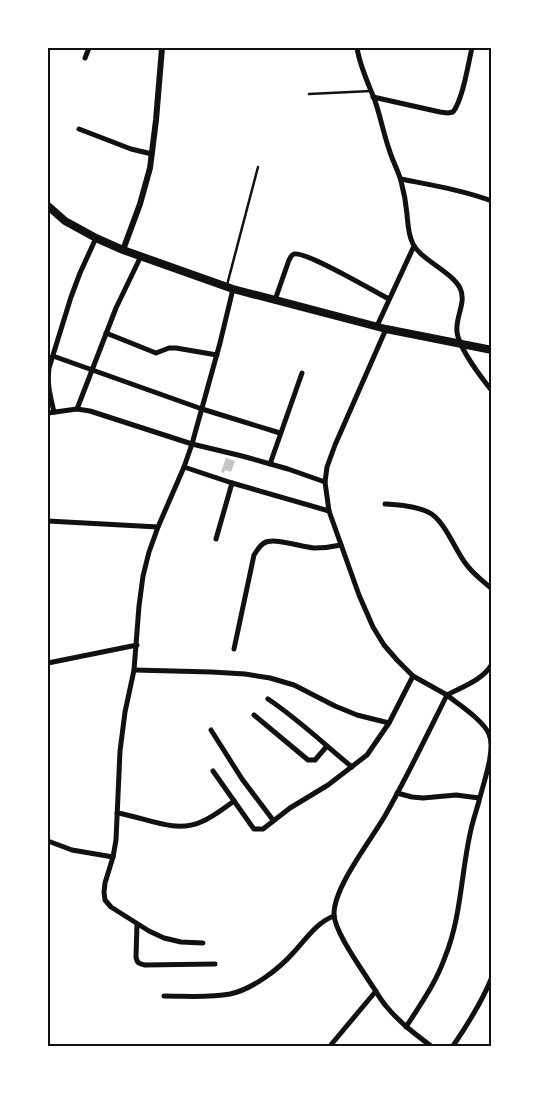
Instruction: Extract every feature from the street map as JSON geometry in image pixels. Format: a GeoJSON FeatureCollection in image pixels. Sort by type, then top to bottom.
{"type":"FeatureCollection","features":[{"type":"Feature","properties":{"kind":"main road"},"geometry":{"type":"LineString","coordinates":[[48,206],[65,221],[96,238],[123,250],[230,288],[386,329],[492,350]]}},
{"type":"Feature","properties":{"kind":"street"},"geometry":{"type":"LineString","coordinates":[[85,58],[89,48]]}},
{"type":"Feature","properties":{"kind":"street"},"geometry":{"type":"LineString","coordinates":[[123,250],[140,204],[150,168],[162,48]]}},
{"type":"Feature","properties":{"kind":"street"},"geometry":{"type":"LineString","coordinates":[[357,48],[360,65],[371,91],[389,151],[400,179],[409,234],[414,246],[459,286],[462,294],[462,303],[457,323],[460,343],[492,391]]}},
{"type":"Feature","properties":{"kind":"street"},"geometry":{"type":"LineString","coordinates":[[373,97],[440,112],[454,112],[465,80],[472,48]]}},
{"type":"Feature","properties":{"kind":"street"},"geometry":{"type":"LineString","coordinates":[[79,129],[124,147],[152,154]]}},
{"type":"Feature","properties":{"kind":"street"},"geometry":{"type":"LineString","coordinates":[[400,179],[446,188],[492,201]]}},
{"type":"Feature","properties":{"kind":"street"},"geometry":{"type":"LineString","coordinates":[[54,412],[48,389],[50,368],[71,297],[96,238]]}},
{"type":"Feature","properties":{"kind":"street"},"geometry":{"type":"LineString","coordinates":[[377,326],[414,246]]}},
{"type":"Feature","properties":{"kind":"street"},"geometry":{"type":"LineString","coordinates":[[275,300],[289,260],[295,254],[338,271],[390,299]]}},
{"type":"Feature","properties":{"kind":"street"},"geometry":{"type":"LineString","coordinates":[[77,409],[116,308],[141,256]]}},
{"type":"Feature","properties":{"kind":"street"},"geometry":{"type":"LineString","coordinates":[[203,943],[181,942],[164,938],[149,931],[111,907],[105,900],[104,892],[116,840],[120,751],[134,670],[143,576],[158,527],[192,444],[217,355],[230,288]]}},
{"type":"Feature","properties":{"kind":"street"},"geometry":{"type":"LineString","coordinates":[[386,329],[327,467],[325,482],[329,511],[359,595],[373,627],[384,645],[413,676],[447,695],[482,724],[490,735],[491,752],[470,833],[454,932],[435,980],[406,1027]]}},
{"type":"Feature","properties":{"kind":"street"},"geometry":{"type":"LineString","coordinates":[[106,333],[156,353],[169,348],[176,348],[217,355]]}},
{"type":"Feature","properties":{"kind":"street"},"geometry":{"type":"LineString","coordinates":[[54,356],[202,409],[280,433]]}},
{"type":"Feature","properties":{"kind":"street"},"geometry":{"type":"LineString","coordinates":[[270,464],[302,373]]}},
{"type":"Feature","properties":{"kind":"street"},"geometry":{"type":"LineString","coordinates":[[48,413],[77,409],[90,411],[192,444],[270,464],[325,482]]}},
{"type":"Feature","properties":{"kind":"street"},"geometry":{"type":"LineString","coordinates":[[184,467],[329,511]]}},
{"type":"Feature","properties":{"kind":"street"},"geometry":{"type":"LineString","coordinates":[[216,540],[232,483]]}},
{"type":"Feature","properties":{"kind":"street"},"geometry":{"type":"LineString","coordinates":[[386,504],[413,507],[436,516],[467,566],[492,589]]}},
{"type":"Feature","properties":{"kind":"street"},"geometry":{"type":"LineString","coordinates":[[48,521],[158,527]]}},
{"type":"Feature","properties":{"kind":"street"},"geometry":{"type":"LineString","coordinates":[[234,649],[254,555],[259,547],[265,542],[277,541],[314,548],[329,548],[341,545]]}},
{"type":"Feature","properties":{"kind":"street"},"geometry":{"type":"LineString","coordinates":[[48,663],[137,645]]}},
{"type":"Feature","properties":{"kind":"street"},"geometry":{"type":"LineString","coordinates":[[431,1046],[406,1027],[386,1006],[338,928],[334,916],[335,904],[356,862],[385,816],[447,695],[488,671],[492,664]]}},
{"type":"Feature","properties":{"kind":"street"},"geometry":{"type":"LineString","coordinates":[[134,670],[212,672],[270,678],[294,685],[357,715],[389,723]]}},
{"type":"Feature","properties":{"kind":"street"},"geometry":{"type":"LineString","coordinates":[[213,771],[254,829],[262,829],[290,808],[328,785],[366,755],[389,723],[413,676]]}},
{"type":"Feature","properties":{"kind":"street"},"geometry":{"type":"LineString","coordinates":[[268,699],[294,717],[352,766]]}},
{"type":"Feature","properties":{"kind":"street"},"geometry":{"type":"LineString","coordinates":[[254,715],[308,760],[315,760],[327,746]]}},
{"type":"Feature","properties":{"kind":"street"},"geometry":{"type":"LineString","coordinates":[[211,730],[248,787],[273,820]]}},
{"type":"Feature","properties":{"kind":"street"},"geometry":{"type":"LineString","coordinates":[[397,793],[418,798],[456,795],[479,798]]}},
{"type":"Feature","properties":{"kind":"street"},"geometry":{"type":"LineString","coordinates":[[117,813],[160,824],[189,826],[201,822],[234,802]]}},
{"type":"Feature","properties":{"kind":"street"},"geometry":{"type":"LineString","coordinates":[[48,841],[72,850],[113,857]]}},
{"type":"Feature","properties":{"kind":"street"},"geometry":{"type":"LineString","coordinates":[[164,996],[231,994],[249,987],[269,974],[292,954],[327,918],[334,916]]}},
{"type":"Feature","properties":{"kind":"street"},"geometry":{"type":"LineString","coordinates":[[137,924],[136,957],[137,962],[140,964],[215,964]]}},
{"type":"Feature","properties":{"kind":"street"},"geometry":{"type":"LineString","coordinates":[[453,1046],[473,1016],[492,977]]}},
{"type":"Feature","properties":{"kind":"street"},"geometry":{"type":"LineString","coordinates":[[330,1046],[376,991]]}},
{"type":"Feature","properties":{"kind":"lane"},"geometry":{"type":"LineString","coordinates":[[309,94],[371,91]]}},
{"type":"Feature","properties":{"kind":"lane"},"geometry":{"type":"LineString","coordinates":[[230,288],[258,167]]}},
{"type":"Feature","properties":{"kind":"building"},"geometry":{"type":"Polygon","coordinates":[[[226,458],[235,461],[231,472],[225,470],[224,473],[221,472],[226,458]]]}}]}
